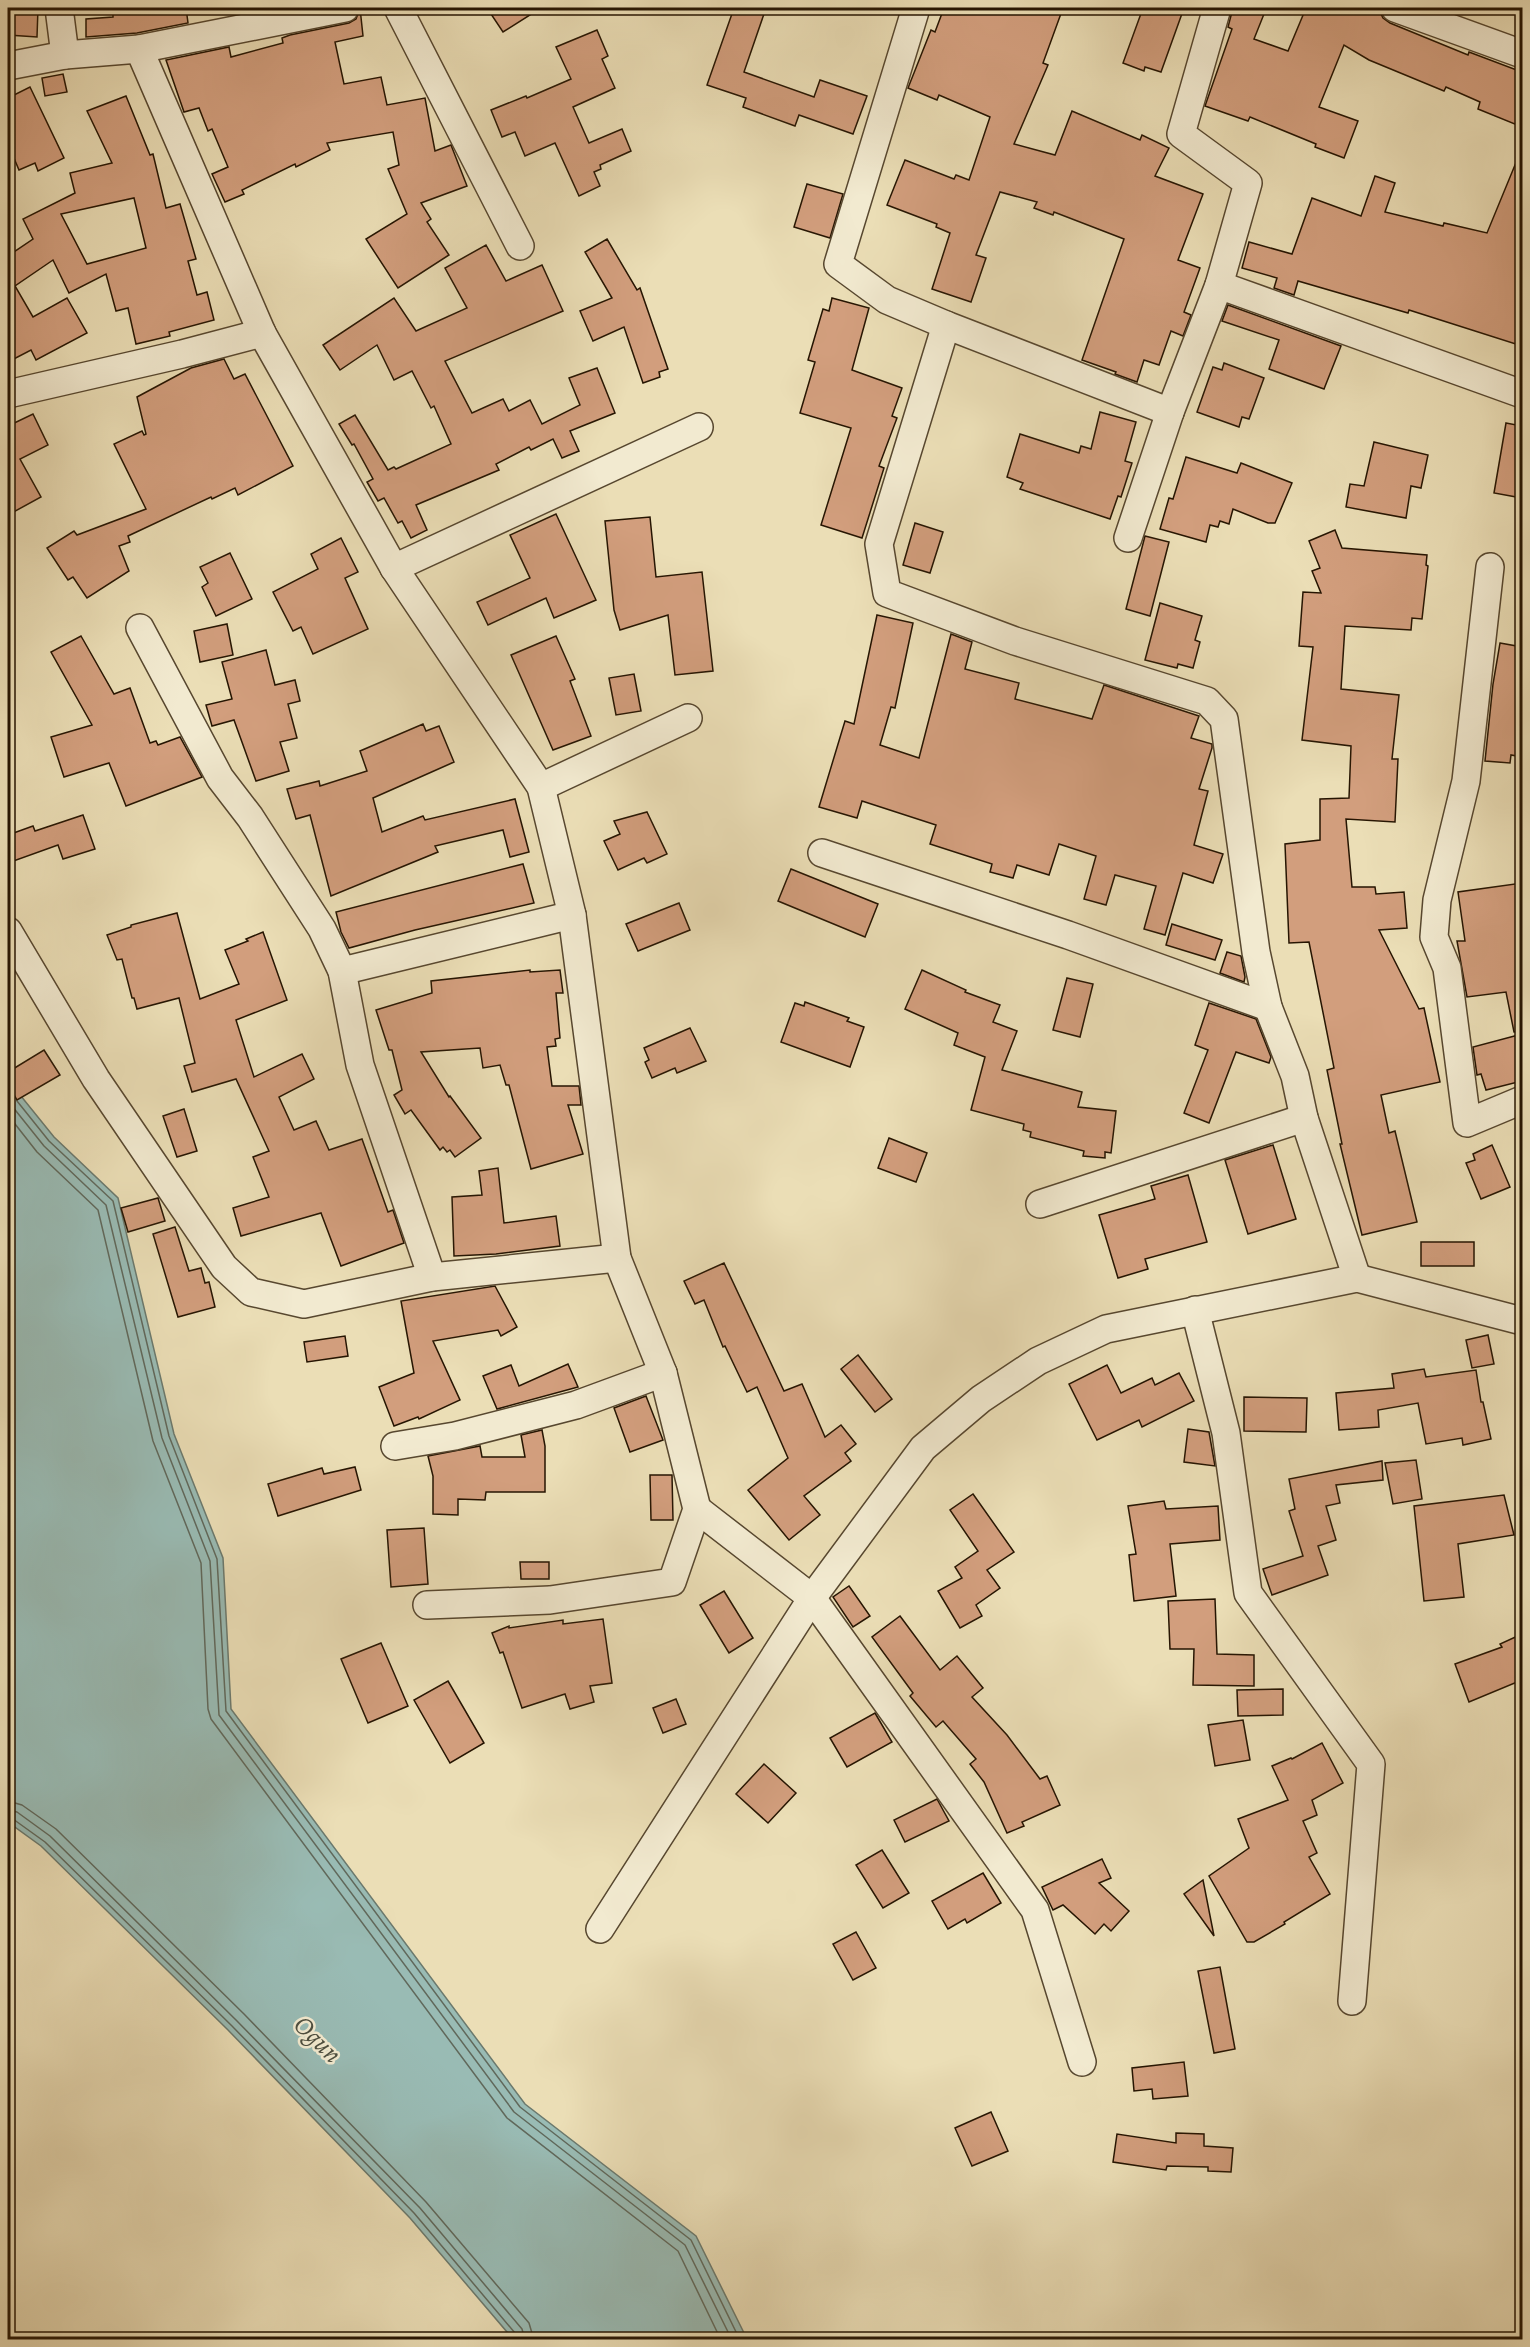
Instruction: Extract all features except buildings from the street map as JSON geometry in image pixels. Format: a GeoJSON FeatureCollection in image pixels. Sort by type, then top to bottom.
{"type":"FeatureCollection","features":[{"type":"Feature","properties":{"kind":"street"},"geometry":{"type":"LineString","coordinates":[[59,8],[65,55]]}},
{"type":"Feature","properties":{"kind":"street"},"geometry":{"type":"LineString","coordinates":[[8,66],[65,55],[139,49],[345,8]]}},
{"type":"Feature","properties":{"kind":"street"},"geometry":{"type":"LineString","coordinates":[[398,8],[520,246]]}},
{"type":"Feature","properties":{"kind":"street"},"geometry":{"type":"LineString","coordinates":[[916,8],[838,264],[887,300],[1170,412]]}},
{"type":"Feature","properties":{"kind":"street"},"geometry":{"type":"LineString","coordinates":[[1128,538],[1170,412],[1219,285],[1248,183],[1181,134],[1217,8]]}},
{"type":"Feature","properties":{"kind":"street"},"geometry":{"type":"LineString","coordinates":[[1395,8],[1522,54]]}},
{"type":"Feature","properties":{"kind":"street"},"geometry":{"type":"LineString","coordinates":[[139,49],[262,333],[394,568],[542,788],[572,915],[617,1258],[663,1373],[697,1509],[672,1582],[550,1600],[427,1605]]}},
{"type":"Feature","properties":{"kind":"street"},"geometry":{"type":"LineString","coordinates":[[1219,285],[1522,394]]}},
{"type":"Feature","properties":{"kind":"street"},"geometry":{"type":"LineString","coordinates":[[946,325],[879,544],[887,593],[1016,641],[1207,701],[1224,719],[1256,952],[1268,1007],[1296,1077],[1304,1118],[1357,1278]]}},
{"type":"Feature","properties":{"kind":"street"},"geometry":{"type":"LineString","coordinates":[[8,393],[182,354],[262,333]]}},
{"type":"Feature","properties":{"kind":"street"},"geometry":{"type":"LineString","coordinates":[[394,568],[699,427]]}},
{"type":"Feature","properties":{"kind":"street"},"geometry":{"type":"LineString","coordinates":[[1490,567],[1466,781],[1437,900],[1434,937],[1447,968],[1467,1123],[1522,1100]]}},
{"type":"Feature","properties":{"kind":"street"},"geometry":{"type":"LineString","coordinates":[[140,628],[220,777],[250,817],[322,929],[342,971],[360,1065],[432,1277]]}},
{"type":"Feature","properties":{"kind":"street"},"geometry":{"type":"LineString","coordinates":[[542,788],[688,718]]}},
{"type":"Feature","properties":{"kind":"street"},"geometry":{"type":"LineString","coordinates":[[822,853],[1068,935],[1268,1007]]}},
{"type":"Feature","properties":{"kind":"street"},"geometry":{"type":"LineString","coordinates":[[342,971],[572,915]]}},
{"type":"Feature","properties":{"kind":"street"},"geometry":{"type":"LineString","coordinates":[[8,931],[102,1088],[224,1268],[251,1292],[304,1304],[432,1277],[617,1258]]}},
{"type":"Feature","properties":{"kind":"street"},"geometry":{"type":"LineString","coordinates":[[1040,1204],[1304,1118]]}},
{"type":"Feature","properties":{"kind":"street"},"geometry":{"type":"LineString","coordinates":[[600,1929],[812,1598],[923,1449],[981,1399],[1038,1361],[1106,1329],[1357,1278],[1522,1321]]}},
{"type":"Feature","properties":{"kind":"street"},"geometry":{"type":"LineString","coordinates":[[1195,1310],[1226,1433],[1248,1593],[1371,1764],[1352,2001]]}},
{"type":"Feature","properties":{"kind":"street"},"geometry":{"type":"LineString","coordinates":[[395,1446],[455,1436],[576,1405],[663,1373]]}},
{"type":"Feature","properties":{"kind":"street"},"geometry":{"type":"LineString","coordinates":[[697,1509],[812,1598],[1035,1910],[1082,2062]]}},
{"type":"Feature","properties":{"kind":"water","name":"Ogun"},"geometry":{"type":"Polygon","coordinates":[[[8,1080],[54,1137],[118,1198],[174,1434],[223,1558],[231,1709],[525,2104],[696,2236],[747,2339],[513,2339],[410,2218],[228,2030],[41,1846],[8,1822],[8,1080]]]}}]}
